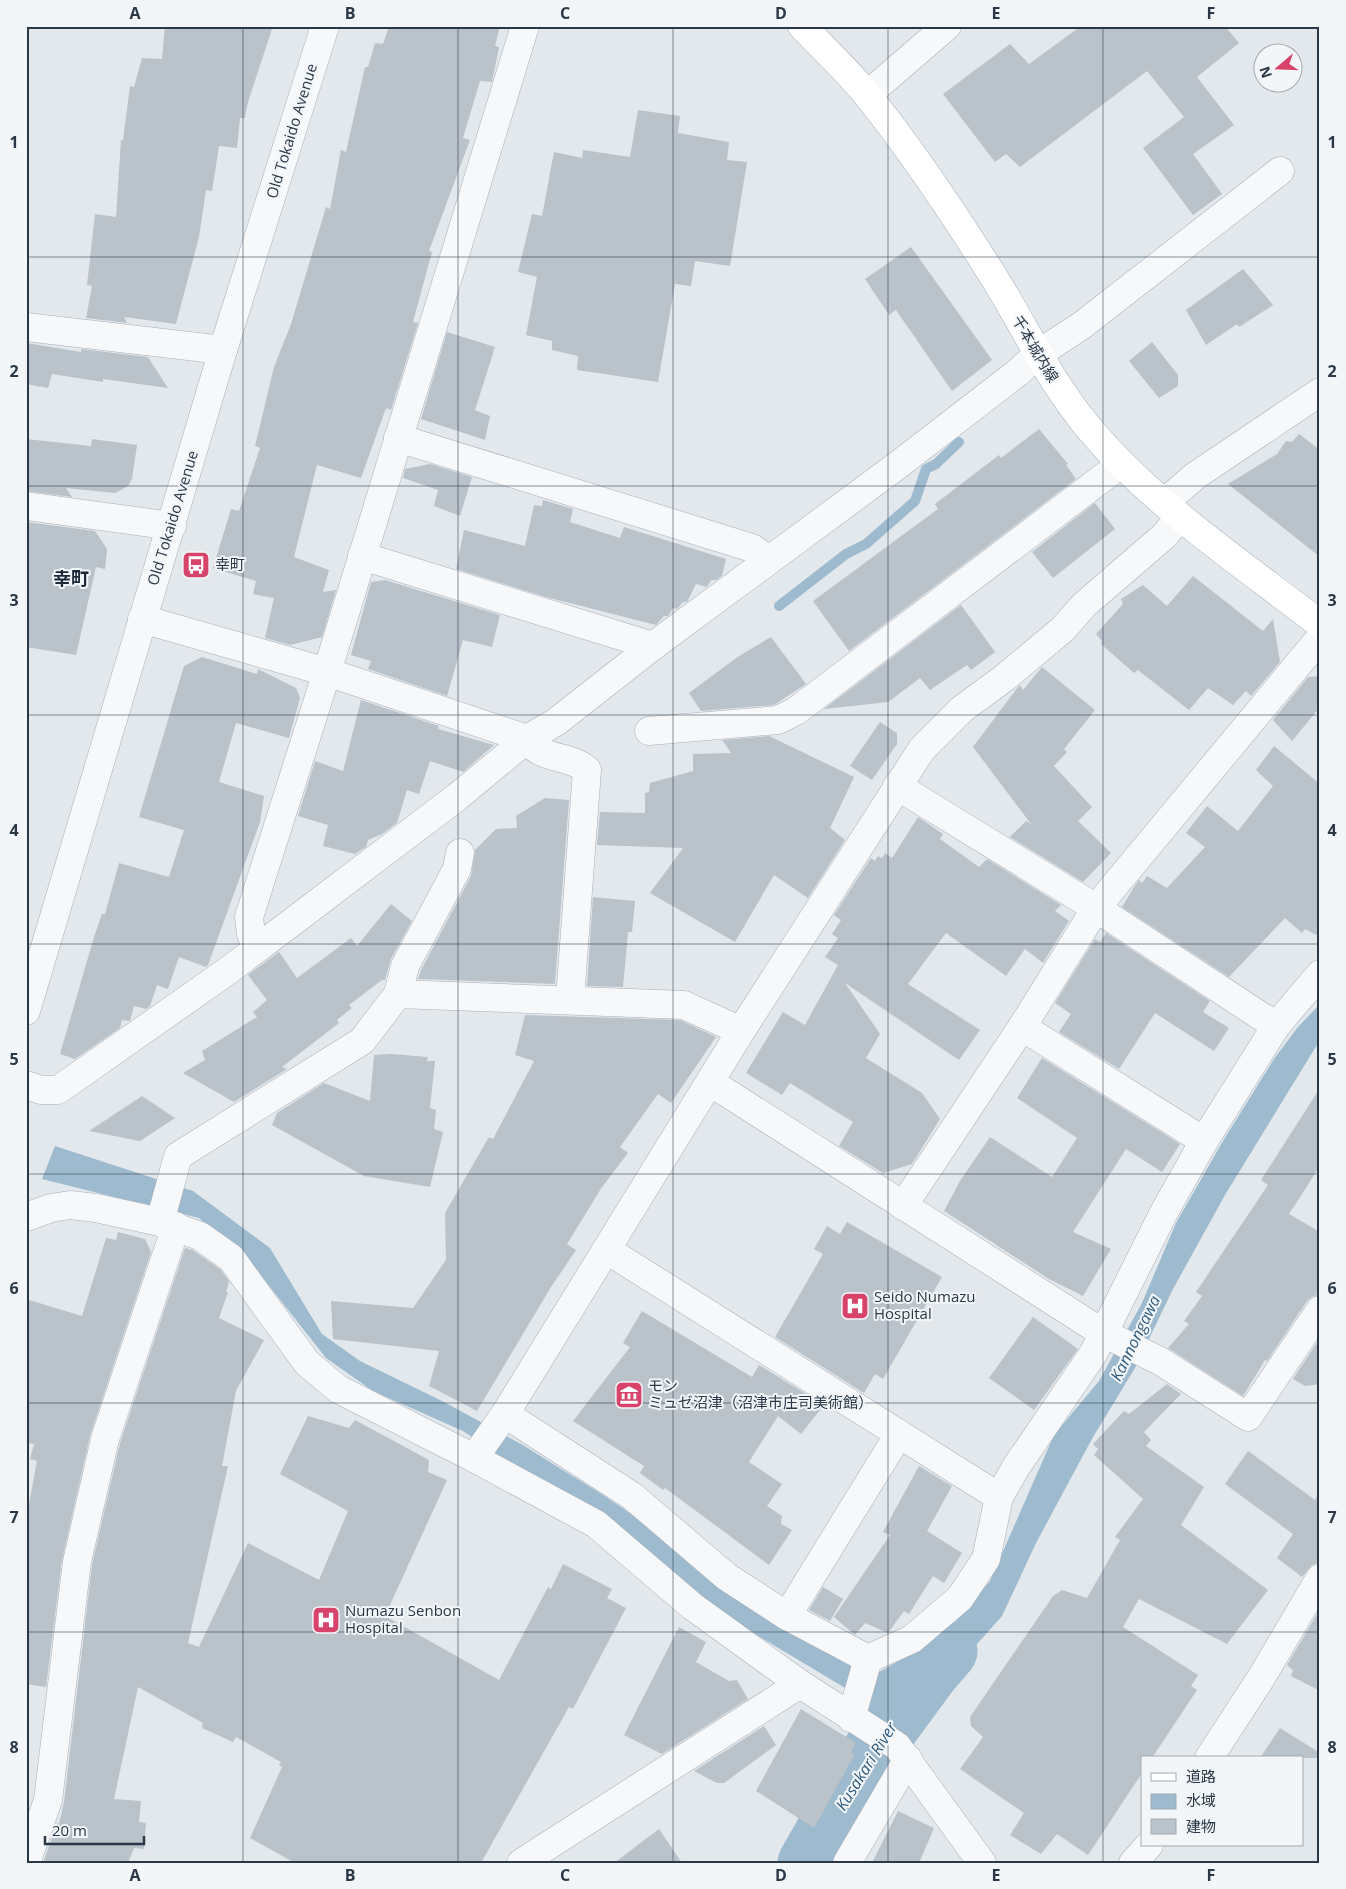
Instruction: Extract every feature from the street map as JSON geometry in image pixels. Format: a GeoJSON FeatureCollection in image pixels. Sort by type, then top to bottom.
{"type":"FeatureCollection","features":[{"type":"Feature","properties":{"kind":"main road","name":"千本城内線"},"geometry":{"type":"LineString","coordinates":[[802,26],[867,95],[917,164],[990,272],[1054,382],[1087,426],[1121,464],[1172,510],[1320,624]]}},
{"type":"Feature","properties":{"kind":"street","name":"Old Tokaido Avenue"},"geometry":{"type":"LineString","coordinates":[[26,1012],[223,350],[325,26]]}},
{"type":"Feature","properties":{"kind":"street"},"geometry":{"type":"LineString","coordinates":[[257,948],[250,934],[249,917],[327,672],[525,26]]}},
{"type":"Feature","properties":{"kind":"street"},"geometry":{"type":"LineString","coordinates":[[867,95],[947,26]]}},
{"type":"Feature","properties":{"kind":"street"},"geometry":{"type":"LineString","coordinates":[[26,1085],[41,1090],[58,1090],[257,948],[457,797],[527,739],[556,722],[768,559],[791,545],[898,465],[1017,373],[1038,354],[1081,326],[1280,171]]}},
{"type":"Feature","properties":{"kind":"street"},"geometry":{"type":"LineString","coordinates":[[26,327],[223,350]]}},
{"type":"Feature","properties":{"kind":"street"},"geometry":{"type":"LineString","coordinates":[[474,1458],[505,1414],[741,1031],[922,749],[962,708],[1003,679],[1063,629],[1084,605],[1164,536],[1172,510],[1195,476],[1320,392]]}},
{"type":"Feature","properties":{"kind":"street"},"geometry":{"type":"LineString","coordinates":[[398,438],[752,548],[768,559]]}},
{"type":"Feature","properties":{"kind":"street"},"geometry":{"type":"LineString","coordinates":[[649,730],[778,720],[796,711],[1121,464]]}},
{"type":"Feature","properties":{"kind":"street"},"geometry":{"type":"LineString","coordinates":[[26,506],[172,526]]}},
{"type":"Feature","properties":{"kind":"street"},"geometry":{"type":"LineString","coordinates":[[362,556],[653,646]]}},
{"type":"Feature","properties":{"kind":"street"},"geometry":{"type":"LineString","coordinates":[[142,619],[327,672],[527,739],[537,751],[568,758],[587,770],[570,999]]}},
{"type":"Feature","properties":{"kind":"street"},"geometry":{"type":"LineString","coordinates":[[903,1206],[1022,1027],[1096,908],[1320,638]]}},
{"type":"Feature","properties":{"kind":"street"},"geometry":{"type":"LineString","coordinates":[[897,786],[1096,908],[1276,1026]]}},
{"type":"Feature","properties":{"kind":"street"},"geometry":{"type":"LineString","coordinates":[[26,1863],[48,1800],[77,1562],[105,1439],[167,1221],[173,1174],[178,1156],[362,1041],[398,994],[405,966],[457,869],[460,853]]}},
{"type":"Feature","properties":{"kind":"street"},"geometry":{"type":"LineString","coordinates":[[851,1718],[868,1659],[912,1639],[960,1598],[986,1559],[999,1497],[1016,1467],[1093,1354],[1163,1214],[1204,1141],[1276,1026],[1320,974]]}},
{"type":"Feature","properties":{"kind":"street"},"geometry":{"type":"LineString","coordinates":[[398,994],[570,999],[684,1005],[741,1031]]}},
{"type":"Feature","properties":{"kind":"street"},"geometry":{"type":"LineString","coordinates":[[1022,1027],[1204,1141]]}},
{"type":"Feature","properties":{"kind":"street"},"geometry":{"type":"LineString","coordinates":[[710,1082],[1103,1333],[1155,1358],[1248,1417],[1320,1310]]}},
{"type":"Feature","properties":{"kind":"street"},"geometry":{"type":"LineString","coordinates":[[26,1217],[51,1208],[70,1205],[167,1221],[200,1236],[231,1258],[307,1363],[338,1389],[474,1458],[596,1524],[692,1606],[800,1684],[897,1746],[982,1863]]}},
{"type":"Feature","properties":{"kind":"street"},"geometry":{"type":"LineString","coordinates":[[607,1250],[999,1497]]}},
{"type":"Feature","properties":{"kind":"street"},"geometry":{"type":"LineString","coordinates":[[505,1414],[632,1496],[728,1577],[788,1616],[868,1659]]}},
{"type":"Feature","properties":{"kind":"street"},"geometry":{"type":"LineString","coordinates":[[788,1616],[899,1434]]}},
{"type":"Feature","properties":{"kind":"street"},"geometry":{"type":"LineString","coordinates":[[1210,1756],[1261,1678],[1320,1578]]}},
{"type":"Feature","properties":{"kind":"street"},"geometry":{"type":"LineString","coordinates":[[521,1863],[800,1684]]}},
{"type":"Feature","properties":{"kind":"street"},"geometry":{"type":"LineString","coordinates":[[847,1863],[908,1759]]}},
{"type":"Feature","properties":{"kind":"street"},"geometry":{"type":"LineString","coordinates":[[1133,1863],[1149,1846]]}},
{"type":"Feature","properties":{"kind":"water","name":"Kannongawa"},"geometry":{"type":"Polygon","coordinates":[[[1320,1004],[1320,1040],[1225,1195],[1173,1289],[1135,1368],[1093,1437],[1036,1543],[1002,1616],[910,1719],[877,1707],[715,1610],[542,1485],[463,1431],[373,1391],[326,1358],[270,1287],[199,1218],[42,1179],[55,1146],[193,1191],[270,1248],[322,1334],[360,1361],[444,1402],[521,1444],[603,1495],[872,1676],[943,1636],[990,1581],[1054,1435],[1099,1381],[1142,1303],[1176,1223],[1223,1141],[1274,1059],[1298,1027],[1320,1004]]]}},
{"type":"Feature","properties":{"kind":"building"},"geometry":{"type":"Polygon","coordinates":[[[165,26],[273,26],[248,102],[245,118],[240,118],[237,148],[219,146],[212,191],[206,190],[199,237],[176,324],[124,317],[127,323],[86,318],[92,286],[87,285],[95,214],[116,217],[121,140],[123,140],[130,86],[134,87],[142,58],[162,59],[165,26]]]}},
{"type":"Feature","properties":{"kind":"building"},"geometry":{"type":"Polygon","coordinates":[[[389,26],[500,26],[495,46],[499,47],[492,82],[480,81],[463,138],[470,140],[429,251],[432,252],[413,322],[418,323],[391,410],[386,408],[361,478],[317,465],[294,557],[329,570],[323,592],[336,590],[322,637],[290,645],[265,638],[274,598],[253,594],[256,581],[213,568],[231,509],[239,511],[260,448],[255,446],[274,367],[291,324],[326,207],[330,209],[341,150],[346,152],[365,67],[368,67],[375,43],[383,44],[389,26]]]}},
{"type":"Feature","properties":{"kind":"building"},"geometry":{"type":"Polygon","coordinates":[[[1081,26],[1225,26],[1239,43],[1197,77],[1234,125],[1193,154],[1222,194],[1193,215],[1143,148],[1184,117],[1147,71],[1020,167],[1006,154],[995,162],[943,94],[1010,44],[1029,64],[1081,26]]]}},
{"type":"Feature","properties":{"kind":"building"},"geometry":{"type":"Polygon","coordinates":[[[638,110],[680,116],[678,133],[729,142],[727,160],[747,162],[730,266],[695,261],[691,286],[675,284],[658,382],[577,370],[578,356],[552,350],[552,341],[526,335],[537,277],[518,272],[532,214],[542,216],[554,152],[582,158],[583,150],[630,157],[638,110]]]}},
{"type":"Feature","properties":{"kind":"building"},"geometry":{"type":"Polygon","coordinates":[[[911,247],[992,360],[952,391],[896,310],[889,315],[865,279],[911,247]]]}},
{"type":"Feature","properties":{"kind":"building"},"geometry":{"type":"Polygon","coordinates":[[[1243,269],[1273,305],[1239,327],[1237,324],[1206,345],[1186,310],[1243,269]]]}},
{"type":"Feature","properties":{"kind":"building"},"geometry":{"type":"Polygon","coordinates":[[[447,332],[495,347],[475,410],[490,416],[485,440],[421,419],[447,332]]]}},
{"type":"Feature","properties":{"kind":"building"},"geometry":{"type":"Polygon","coordinates":[[[1152,342],[1178,375],[1178,386],[1159,398],[1129,361],[1152,342]]]}},
{"type":"Feature","properties":{"kind":"building"},"geometry":{"type":"Polygon","coordinates":[[[26,343],[81,352],[81,349],[148,357],[168,388],[103,379],[103,382],[52,374],[48,388],[26,384],[26,343]]]}},
{"type":"Feature","properties":{"kind":"building"},"geometry":{"type":"Polygon","coordinates":[[[1039,429],[1068,464],[1066,465],[1076,479],[849,651],[813,601],[938,509],[935,504],[999,455],[1001,458],[1039,429]]]}},
{"type":"Feature","properties":{"kind":"building"},"geometry":{"type":"Polygon","coordinates":[[[1299,434],[1320,450],[1320,557],[1228,484],[1277,454],[1286,441],[1292,442],[1299,434]]]}},
{"type":"Feature","properties":{"kind":"building"},"geometry":{"type":"Polygon","coordinates":[[[26,439],[91,446],[92,439],[137,445],[132,479],[128,486],[115,493],[66,488],[72,497],[26,491],[26,439]]]}},
{"type":"Feature","properties":{"kind":"building"},"geometry":{"type":"Polygon","coordinates":[[[430,464],[472,477],[460,516],[434,506],[438,490],[403,478],[405,469],[430,464]]]}},
{"type":"Feature","properties":{"kind":"building"},"geometry":{"type":"Polygon","coordinates":[[[543,500],[573,509],[570,522],[620,538],[624,527],[726,559],[722,576],[716,580],[711,580],[707,587],[696,584],[687,602],[683,602],[677,609],[673,608],[668,616],[664,616],[656,625],[546,597],[456,569],[464,530],[525,546],[534,505],[542,506],[543,500]]]}},
{"type":"Feature","properties":{"kind":"building"},"geometry":{"type":"Polygon","coordinates":[[[1095,503],[1115,529],[1053,578],[1032,552],[1095,503]]]}},
{"type":"Feature","properties":{"kind":"building"},"geometry":{"type":"Polygon","coordinates":[[[26,522],[95,531],[107,549],[105,569],[96,567],[76,655],[26,647],[26,522]]]}},
{"type":"Feature","properties":{"kind":"building"},"geometry":{"type":"Polygon","coordinates":[[[1193,576],[1263,631],[1273,619],[1280,662],[1251,696],[1246,691],[1233,705],[1208,688],[1189,710],[1138,670],[1134,673],[1101,644],[1102,641],[1096,634],[1123,604],[1121,599],[1143,585],[1167,606],[1193,576]]]}},
{"type":"Feature","properties":{"kind":"building"},"geometry":{"type":"Polygon","coordinates":[[[385,580],[500,615],[492,647],[463,640],[447,696],[368,669],[371,661],[351,655],[371,582],[385,580]]]}},
{"type":"Feature","properties":{"kind":"building"},"geometry":{"type":"Polygon","coordinates":[[[961,605],[995,652],[971,670],[967,665],[930,690],[920,678],[888,702],[824,709],[961,605]]]}},
{"type":"Feature","properties":{"kind":"building"},"geometry":{"type":"Polygon","coordinates":[[[771,637],[806,684],[774,705],[701,711],[689,693],[739,656],[771,637]]]}},
{"type":"Feature","properties":{"kind":"building"},"geometry":{"type":"Polygon","coordinates":[[[202,657],[257,674],[258,669],[296,688],[300,698],[289,738],[236,723],[219,782],[264,796],[260,822],[208,965],[206,967],[179,957],[168,989],[157,985],[150,1006],[146,1009],[134,1006],[130,1021],[122,1020],[120,1028],[75,1059],[60,1054],[94,937],[102,914],[105,914],[119,863],[169,877],[184,830],[139,817],[184,666],[202,657]]]}},
{"type":"Feature","properties":{"kind":"building"},"geometry":{"type":"Polygon","coordinates":[[[1042,667],[1095,710],[1064,749],[1067,752],[1054,766],[1092,807],[1078,821],[1111,853],[1083,882],[1010,837],[1026,821],[1031,824],[973,747],[1018,687],[1020,685],[1023,690],[1042,667]]]}},
{"type":"Feature","properties":{"kind":"building"},"geometry":{"type":"Polygon","coordinates":[[[1320,676],[1320,707],[1292,741],[1273,720],[1308,677],[1320,676]]]}},
{"type":"Feature","properties":{"kind":"building"},"geometry":{"type":"Polygon","coordinates":[[[361,700],[439,726],[438,729],[494,745],[463,772],[430,761],[419,794],[407,790],[397,823],[382,834],[368,840],[366,847],[355,854],[323,846],[328,825],[298,816],[315,761],[343,771],[361,700]]]}},
{"type":"Feature","properties":{"kind":"building"},"geometry":{"type":"Polygon","coordinates":[[[880,722],[897,733],[897,744],[872,780],[850,766],[880,722]]]}},
{"type":"Feature","properties":{"kind":"building"},"geometry":{"type":"Polygon","coordinates":[[[769,736],[854,777],[830,828],[845,840],[808,898],[774,875],[735,942],[650,893],[683,848],[597,845],[600,812],[645,813],[645,793],[649,792],[650,783],[693,771],[693,754],[731,753],[722,740],[769,736]]]}},
{"type":"Feature","properties":{"kind":"building"},"geometry":{"type":"Polygon","coordinates":[[[1274,746],[1320,784],[1320,937],[1305,929],[1302,933],[1285,918],[1229,977],[1122,907],[1139,880],[1142,883],[1147,876],[1167,888],[1205,847],[1186,833],[1207,806],[1238,831],[1273,786],[1256,770],[1274,746]]]}},
{"type":"Feature","properties":{"kind":"building"},"geometry":{"type":"Polygon","coordinates":[[[545,798],[569,800],[555,984],[418,979],[471,876],[475,850],[496,829],[517,828],[516,816],[545,798]]]}},
{"type":"Feature","properties":{"kind":"building"},"geometry":{"type":"Polygon","coordinates":[[[918,817],[943,834],[940,839],[979,867],[987,859],[1061,905],[1055,911],[1069,921],[1043,963],[1025,949],[1006,976],[946,933],[908,984],[980,1030],[959,1060],[845,983],[880,1034],[866,1058],[922,1093],[940,1119],[912,1164],[883,1173],[839,1146],[853,1122],[790,1083],[782,1095],[746,1073],[783,1012],[805,1025],[838,965],[825,957],[838,938],[832,934],[841,920],[834,915],[871,858],[875,861],[878,856],[882,858],[885,853],[892,858],[918,817]]]}},
{"type":"Feature","properties":{"kind":"building"},"geometry":{"type":"Polygon","coordinates":[[[593,897],[635,901],[632,932],[628,932],[623,987],[587,986],[593,897]]]}},
{"type":"Feature","properties":{"kind":"building"},"geometry":{"type":"Polygon","coordinates":[[[391,904],[412,921],[391,959],[385,980],[382,980],[349,1005],[352,1008],[337,1020],[339,1023],[282,1067],[287,1069],[234,1102],[183,1073],[205,1060],[202,1051],[257,1017],[253,1012],[267,1000],[248,975],[279,952],[297,978],[351,938],[357,946],[391,904]]]}},
{"type":"Feature","properties":{"kind":"building"},"geometry":{"type":"Polygon","coordinates":[[[1106,933],[1210,1001],[1203,1012],[1229,1028],[1214,1051],[1155,1013],[1119,1069],[1059,1032],[1071,1014],[1055,1003],[1095,939],[1100,942],[1106,933]]]}},
{"type":"Feature","properties":{"kind":"building"},"geometry":{"type":"Polygon","coordinates":[[[525,1015],[680,1020],[716,1037],[671,1103],[658,1094],[620,1147],[628,1153],[602,1187],[567,1244],[576,1250],[551,1287],[477,1411],[429,1386],[439,1351],[333,1339],[331,1301],[413,1308],[446,1260],[445,1213],[489,1137],[493,1139],[534,1061],[515,1055],[525,1015]]]}},
{"type":"Feature","properties":{"kind":"building"},"geometry":{"type":"Polygon","coordinates":[[[391,1054],[428,1057],[427,1061],[435,1061],[430,1108],[436,1110],[434,1129],[443,1132],[430,1187],[364,1176],[272,1125],[277,1113],[324,1083],[370,1101],[374,1055],[391,1054]]]}},
{"type":"Feature","properties":{"kind":"building"},"geometry":{"type":"Polygon","coordinates":[[[1042,1058],[1180,1144],[1162,1172],[1126,1149],[1073,1232],[1111,1249],[1083,1296],[1049,1279],[944,1211],[960,1181],[990,1137],[1052,1177],[1077,1138],[1017,1098],[1042,1058]]]}},
{"type":"Feature","properties":{"kind":"building"},"geometry":{"type":"Polygon","coordinates":[[[1320,1088],[1320,1166],[1289,1214],[1320,1232],[1320,1295],[1313,1296],[1307,1301],[1267,1361],[1265,1360],[1243,1396],[1168,1348],[1189,1324],[1184,1321],[1202,1296],[1196,1292],[1268,1185],[1261,1180],[1320,1088]]]}},
{"type":"Feature","properties":{"kind":"building"},"geometry":{"type":"Polygon","coordinates":[[[142,1096],[175,1118],[140,1141],[89,1131],[142,1096]]]}},
{"type":"Feature","properties":{"kind":"building"},"geometry":{"type":"Polygon","coordinates":[[[847,1222],[942,1277],[883,1379],[875,1374],[864,1393],[775,1337],[823,1254],[814,1249],[827,1226],[840,1234],[847,1222]]]}},
{"type":"Feature","properties":{"kind":"building"},"geometry":{"type":"Polygon","coordinates":[[[118,1232],[145,1239],[151,1252],[90,1436],[62,1560],[46,1687],[26,1684],[26,1520],[37,1461],[30,1459],[34,1444],[26,1443],[26,1299],[82,1316],[106,1238],[116,1240],[118,1232]]]}},
{"type":"Feature","properties":{"kind":"building"},"geometry":{"type":"Polygon","coordinates":[[[185,1248],[193,1250],[220,1269],[229,1281],[226,1292],[228,1292],[219,1318],[264,1340],[236,1391],[222,1466],[228,1466],[188,1643],[199,1647],[248,1543],[319,1580],[348,1511],[280,1474],[308,1416],[349,1428],[355,1420],[429,1460],[428,1472],[447,1480],[385,1616],[499,1680],[548,1587],[551,1589],[563,1564],[612,1589],[607,1598],[626,1608],[573,1709],[569,1707],[481,1863],[295,1863],[250,1838],[282,1767],[279,1765],[281,1762],[236,1737],[233,1742],[202,1728],[203,1723],[138,1687],[114,1799],[141,1801],[139,1822],[146,1823],[144,1849],[134,1848],[128,1863],[43,1863],[57,1823],[59,1824],[64,1802],[92,1565],[120,1443],[185,1248]]]}},
{"type":"Feature","properties":{"kind":"building"},"geometry":{"type":"Polygon","coordinates":[[[642,1311],[752,1377],[759,1365],[824,1405],[801,1434],[778,1416],[749,1462],[782,1484],[767,1506],[782,1516],[781,1524],[792,1530],[769,1565],[665,1488],[663,1490],[640,1473],[644,1466],[573,1421],[630,1347],[623,1343],[642,1311]]]}},
{"type":"Feature","properties":{"kind":"building"},"geometry":{"type":"Polygon","coordinates":[[[1033,1317],[1078,1349],[1034,1410],[989,1378],[1033,1317]]]}},
{"type":"Feature","properties":{"kind":"building"},"geometry":{"type":"Polygon","coordinates":[[[1320,1338],[1320,1384],[1305,1386],[1293,1379],[1320,1338]]]}},
{"type":"Feature","properties":{"kind":"building"},"geometry":{"type":"Polygon","coordinates":[[[1167,1384],[1181,1394],[1144,1432],[1151,1440],[1146,1446],[1204,1487],[1181,1525],[1268,1590],[1227,1644],[1139,1599],[1123,1627],[1198,1675],[1191,1686],[1197,1690],[1153,1756],[1141,1756],[1141,1775],[1088,1855],[1057,1834],[1041,1854],[1010,1835],[1024,1813],[960,1769],[983,1737],[971,1726],[970,1717],[1053,1596],[1062,1590],[1087,1598],[1120,1540],[1115,1537],[1143,1499],[1094,1455],[1098,1449],[1093,1444],[1124,1411],[1129,1414],[1167,1384]]]}},
{"type":"Feature","properties":{"kind":"building"},"geometry":{"type":"Polygon","coordinates":[[[1248,1451],[1315,1500],[1320,1492],[1320,1562],[1312,1565],[1302,1577],[1277,1558],[1293,1534],[1225,1484],[1248,1451]]]}},
{"type":"Feature","properties":{"kind":"building"},"geometry":{"type":"Polygon","coordinates":[[[919,1466],[952,1486],[927,1531],[962,1553],[944,1583],[933,1576],[909,1614],[904,1611],[888,1633],[865,1623],[855,1635],[834,1617],[890,1535],[883,1532],[919,1466]]]}},
{"type":"Feature","properties":{"kind":"building"},"geometry":{"type":"Polygon","coordinates":[[[823,1587],[843,1599],[830,1621],[809,1610],[823,1587]]]}},
{"type":"Feature","properties":{"kind":"building"},"geometry":{"type":"Polygon","coordinates":[[[1320,1609],[1320,1691],[1291,1676],[1293,1670],[1287,1665],[1320,1609]]]}},
{"type":"Feature","properties":{"kind":"building"},"geometry":{"type":"Polygon","coordinates":[[[679,1627],[706,1642],[696,1662],[729,1681],[737,1680],[748,1699],[662,1754],[624,1735],[679,1627]]]}},
{"type":"Feature","properties":{"kind":"building"},"geometry":{"type":"Polygon","coordinates":[[[801,1709],[856,1743],[851,1752],[855,1754],[814,1828],[756,1791],[801,1709]]]}},
{"type":"Feature","properties":{"kind":"building"},"geometry":{"type":"Polygon","coordinates":[[[764,1726],[776,1745],[724,1783],[717,1783],[694,1771],[764,1726]]]}},
{"type":"Feature","properties":{"kind":"building"},"geometry":{"type":"Polygon","coordinates":[[[1280,1728],[1320,1753],[1320,1758],[1261,1756],[1280,1728]]]}},
{"type":"Feature","properties":{"kind":"building"},"geometry":{"type":"Polygon","coordinates":[[[898,1811],[934,1828],[919,1863],[872,1863],[898,1811]]]}},
{"type":"Feature","properties":{"kind":"building"},"geometry":{"type":"Polygon","coordinates":[[[659,1829],[682,1863],[614,1863],[659,1829]]]}},
{"type":"Feature","properties":{"kind":"waterway"},"geometry":{"type":"LineString","coordinates":[[779,606],[846,554],[866,544],[915,501],[926,469],[936,464],[959,442]]}},
{"type":"Feature","properties":{"kind":"waterway","name":"Kusakari River"},"geometry":{"type":"LineString","coordinates":[[807,1863],[869,1755],[930,1672],[948,1651]]}},
{"type":"Feature","properties":{"kind":"place","name":"幸町"},"geometry":{"type":"Point","coordinates":[196,565]}},
{"type":"Feature","properties":{"kind":"place","name":"Seido Numazu Hospital"},"geometry":{"type":"Point","coordinates":[855,1306]}},
{"type":"Feature","properties":{"kind":"place","name":"モン ミュゼ沼津（沼津市庄司美術館）"},"geometry":{"type":"Point","coordinates":[629,1395]}},
{"type":"Feature","properties":{"kind":"place","name":"Numazu Senbon Hospital"},"geometry":{"type":"Point","coordinates":[326,1620]}},
{"type":"Feature","properties":{"kind":"district","name":"幸町"},"geometry":{"type":"Point","coordinates":[71,579]}}]}
